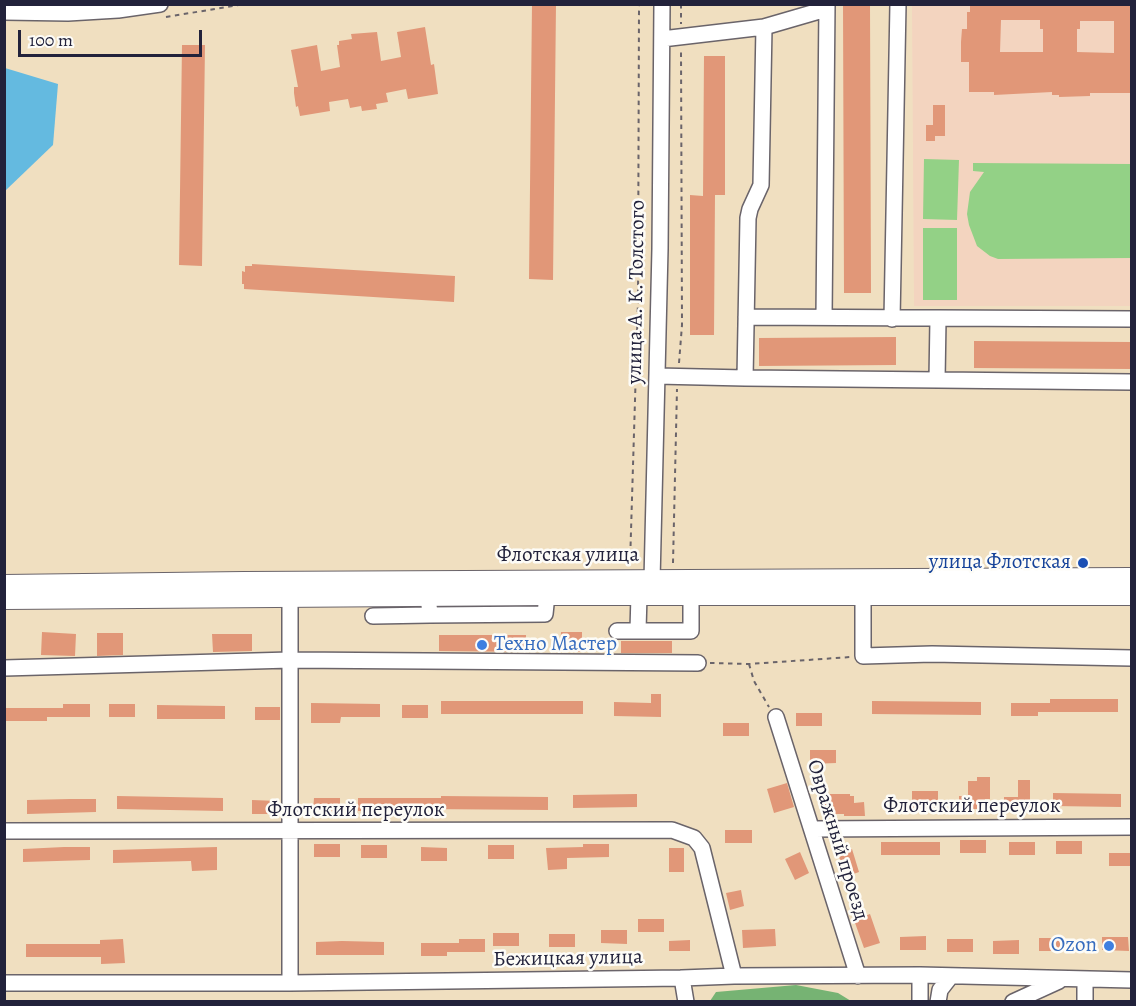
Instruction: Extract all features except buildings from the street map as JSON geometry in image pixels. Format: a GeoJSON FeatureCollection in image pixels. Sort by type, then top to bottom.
{"type":"FeatureCollection","features":[{"type":"Feature","properties":{"kind":"main road","name":"Флотская улица"},"geometry":{"type":"LineString","coordinates":[[4,599],[290,596],[429,605],[547,595],[639,595],[691,587],[1131,578]]}},
{"type":"Feature","properties":{"kind":"main road","name":"Флотская улица"},"geometry":{"type":"LineString","coordinates":[[4,585],[652,580],[691,587],[863,595],[1131,595]]}},
{"type":"Feature","properties":{"kind":"street","name":"улица А. К. Толстого"},"geometry":{"type":"LineString","coordinates":[[652,580],[662,4]]}},
{"type":"Feature","properties":{"kind":"street"},"geometry":{"type":"LineString","coordinates":[[892,319],[898,4]]}},
{"type":"Feature","properties":{"kind":"street"},"geometry":{"type":"LineString","coordinates":[[662,39],[764,27],[827,7],[824,317]]}},
{"type":"Feature","properties":{"kind":"street"},"geometry":{"type":"LineString","coordinates":[[4,12],[162,11]]}},
{"type":"Feature","properties":{"kind":"street"},"geometry":{"type":"LineString","coordinates":[[745,378],[748,218],[761,185],[764,27]]}},
{"type":"Feature","properties":{"kind":"street"},"geometry":{"type":"LineString","coordinates":[[746,317],[1131,319]]}},
{"type":"Feature","properties":{"kind":"street"},"geometry":{"type":"LineString","coordinates":[[937,380],[938,319]]}},
{"type":"Feature","properties":{"kind":"street"},"geometry":{"type":"LineString","coordinates":[[657,376],[1131,382]]}},
{"type":"Feature","properties":{"kind":"street"},"geometry":{"type":"LineString","coordinates":[[617,630],[692,631],[691,587]]}},
{"type":"Feature","properties":{"kind":"street"},"geometry":{"type":"LineString","coordinates":[[638,630],[639,595]]}},
{"type":"Feature","properties":{"kind":"street"},"geometry":{"type":"LineString","coordinates":[[863,595],[863,656],[932,654],[1131,658]]}},
{"type":"Feature","properties":{"kind":"street"},"geometry":{"type":"LineString","coordinates":[[290,596],[290,983]]}},
{"type":"Feature","properties":{"kind":"street"},"geometry":{"type":"LineString","coordinates":[[373,616],[429,605]]}},
{"type":"Feature","properties":{"kind":"street"},"geometry":{"type":"LineString","coordinates":[[4,668],[290,660],[698,663]]}},
{"type":"Feature","properties":{"kind":"street","name":"Овражный проезд"},"geometry":{"type":"LineString","coordinates":[[776,717],[858,976]]}},
{"type":"Feature","properties":{"kind":"street","name":"Флотский переулок"},"geometry":{"type":"LineString","coordinates":[[812,829],[1131,827]]}},
{"type":"Feature","properties":{"kind":"street","name":"Флотский переулок"},"geometry":{"type":"LineString","coordinates":[[4,831],[672,830],[694,838],[702,848],[734,976]]}},
{"type":"Feature","properties":{"kind":"street"},"geometry":{"type":"LineString","coordinates":[[920,975],[920,1002]]}},
{"type":"Feature","properties":{"kind":"street","name":"Бежицкая улица"},"geometry":{"type":"LineString","coordinates":[[4,983],[290,983],[920,975],[1131,980]]}},
{"type":"Feature","properties":{"kind":"street"},"geometry":{"type":"LineString","coordinates":[[938,1002],[940,990],[951,976]]}},
{"type":"Feature","properties":{"kind":"street"},"geometry":{"type":"LineString","coordinates":[[682,978],[686,1002]]}},
{"type":"Feature","properties":{"kind":"street"},"geometry":{"type":"LineString","coordinates":[[1013,1002],[1064,978]]}},
{"type":"Feature","properties":{"kind":"street"},"geometry":{"type":"LineString","coordinates":[[1085,979],[1085,1002]]}},
{"type":"Feature","properties":{"kind":"path"},"geometry":{"type":"LineString","coordinates":[[162,11],[245,4]]}},
{"type":"Feature","properties":{"kind":"path"},"geometry":{"type":"LineString","coordinates":[[630,573],[638,302],[639,4]]}},
{"type":"Feature","properties":{"kind":"path"},"geometry":{"type":"LineString","coordinates":[[672,572],[678,377],[682,324],[681,4]]}},
{"type":"Feature","properties":{"kind":"path"},"geometry":{"type":"LineString","coordinates":[[698,663],[749,664],[863,656]]}},
{"type":"Feature","properties":{"kind":"path"},"geometry":{"type":"LineString","coordinates":[[749,664],[763,700],[776,717]]}},
{"type":"Feature","properties":{"kind":"shaded area"},"geometry":{"type":"Polygon","coordinates":[[[912,5],[1131,5],[1131,306],[914,306],[912,5]]]}},
{"type":"Feature","properties":{"kind":"green space"},"geometry":{"type":"Polygon","coordinates":[[[924,159],[959,160],[957,220],[923,219],[924,159]]]}},
{"type":"Feature","properties":{"kind":"green space"},"geometry":{"type":"Polygon","coordinates":[[[973,163],[1131,164],[1131,258],[998,259],[990,256],[977,246],[969,225],[967,214],[970,192],[984,172],[973,171],[973,163]]]}},
{"type":"Feature","properties":{"kind":"green space"},"geometry":{"type":"Polygon","coordinates":[[[923,228],[957,228],[957,300],[923,300],[923,228]]]}},
{"type":"Feature","properties":{"kind":"green space"},"geometry":{"type":"Polygon","coordinates":[[[796,985],[838,993],[851,1001],[710,1001],[716,992],[796,985]]]}},
{"type":"Feature","properties":{"kind":"water"},"geometry":{"type":"Polygon","coordinates":[[[5,68],[58,84],[53,145],[5,191],[5,68]]]}},
{"type":"Feature","properties":{"kind":"place","name":"улица Флотская"},"geometry":{"type":"Point","coordinates":[1083,563]}},
{"type":"Feature","properties":{"kind":"place","name":"Техно Мастер"},"geometry":{"type":"Point","coordinates":[482,645]}},
{"type":"Feature","properties":{"kind":"place","name":"Ozon"},"geometry":{"type":"Point","coordinates":[1109,946]}}]}
